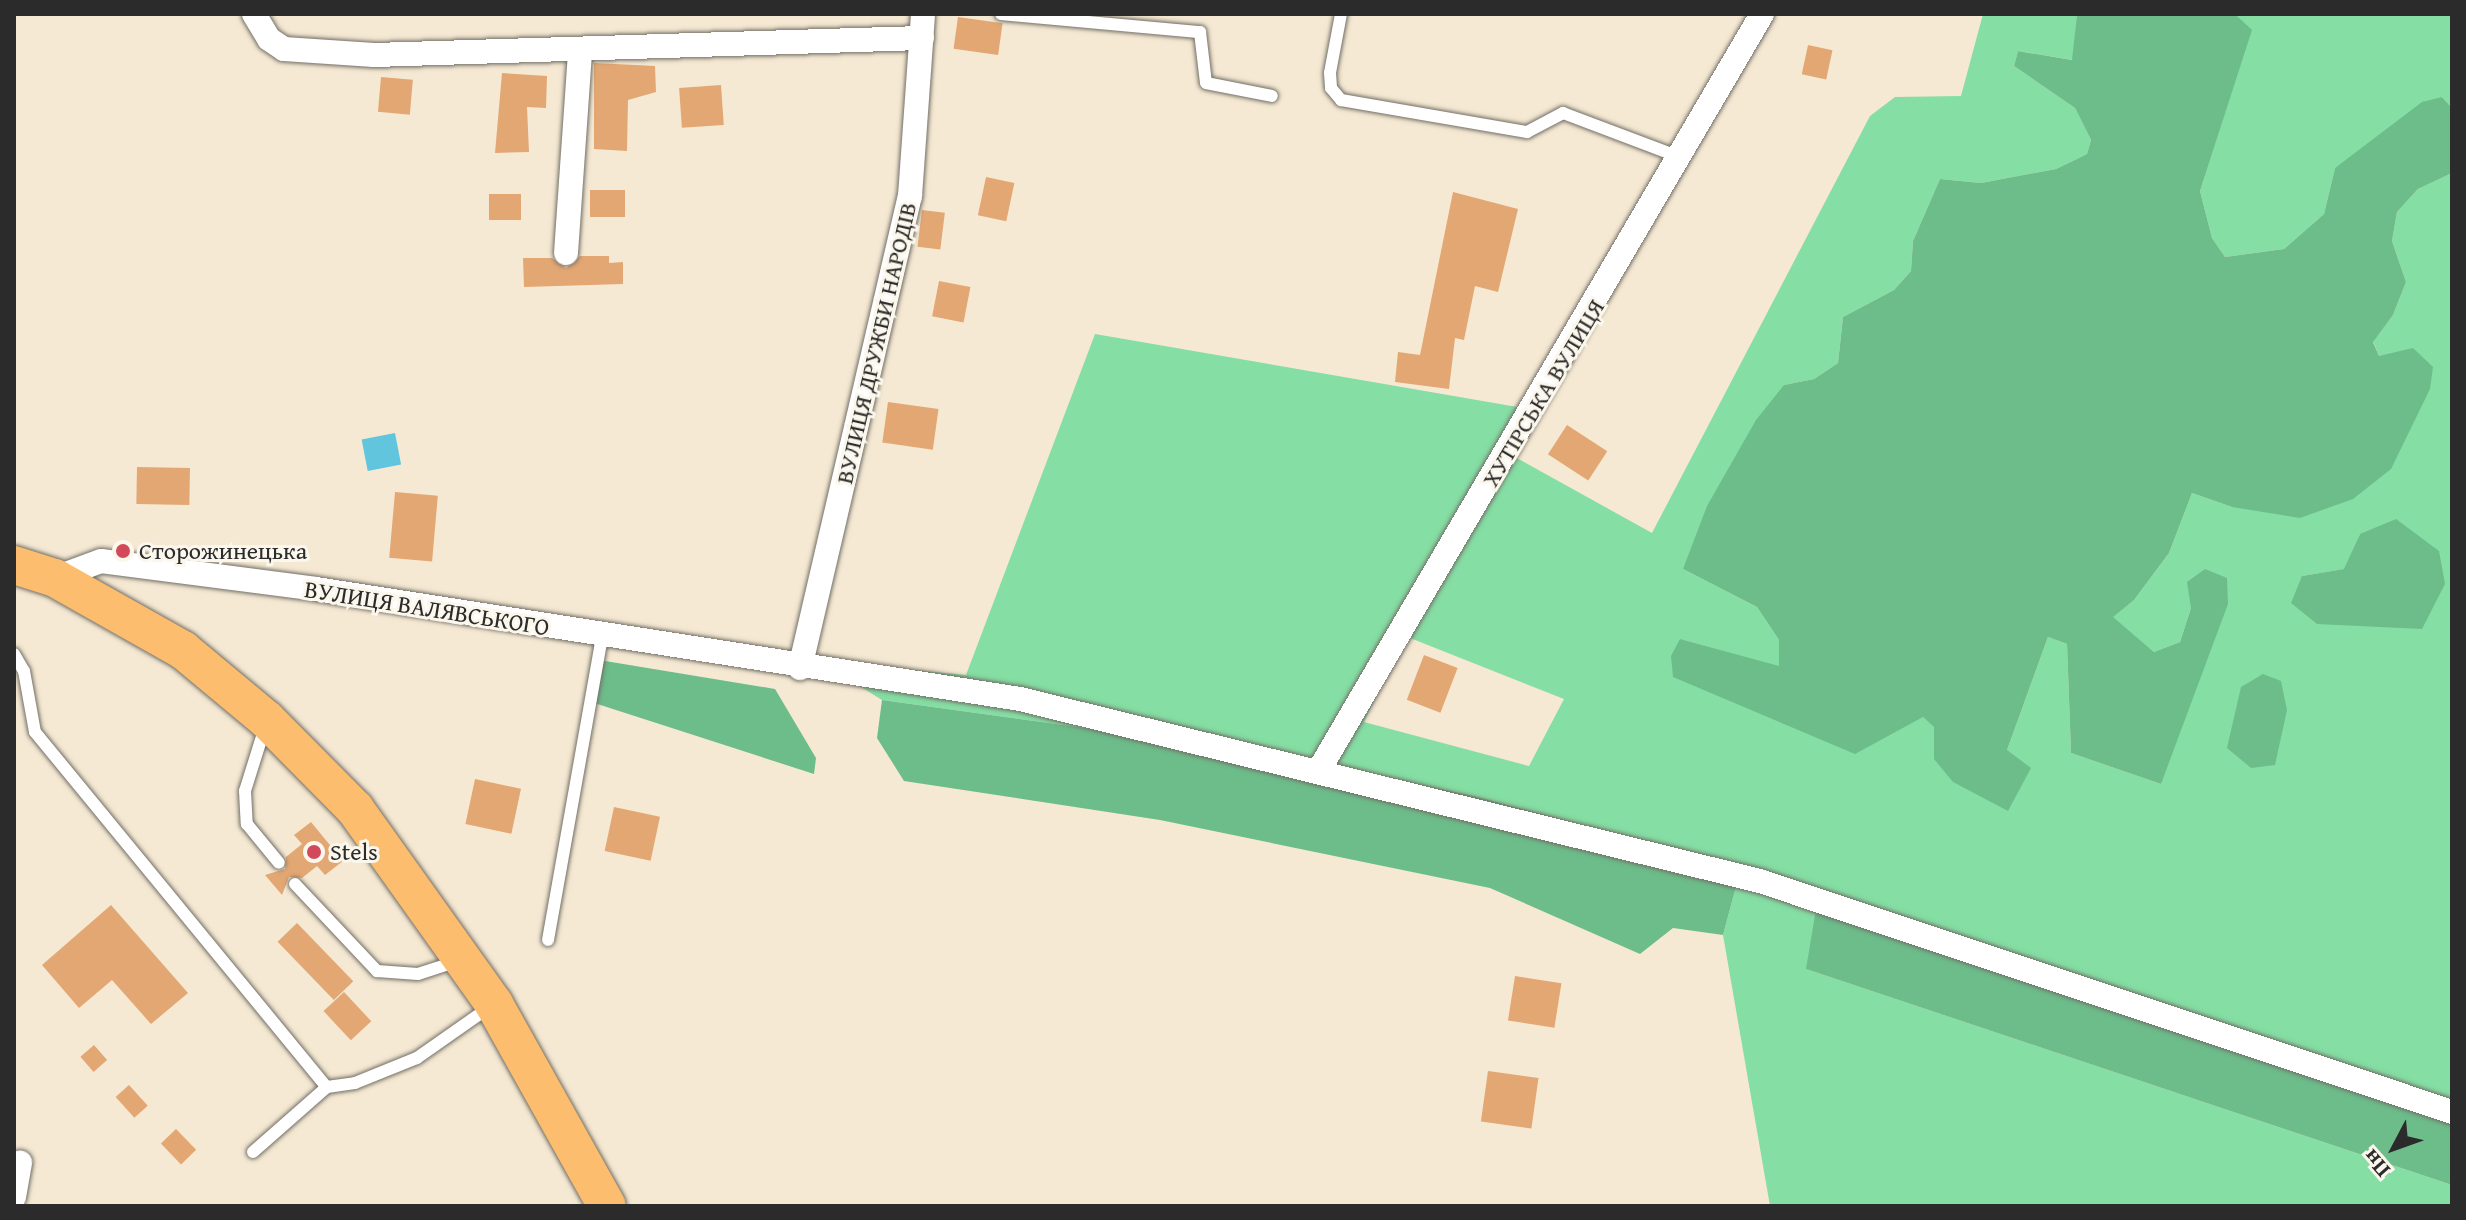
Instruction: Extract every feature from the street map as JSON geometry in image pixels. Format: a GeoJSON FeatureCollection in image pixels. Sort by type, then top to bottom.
{"type":"FeatureCollection","features":[{"type":"Feature","properties":{"kind":"main road"},"geometry":{"type":"LineString","coordinates":[[14,565],[55,578],[183,650],[267,720],[355,809],[494,1004],[607,1206]]}},
{"type":"Feature","properties":{"kind":"street"},"geometry":{"type":"LineString","coordinates":[[254,14],[269,39],[284,49],[439,56],[580,52],[922,26]]}},
{"type":"Feature","properties":{"kind":"street","name":"ХУТІРСЬКА ВУЛИЦЯ"},"geometry":{"type":"LineString","coordinates":[[1319,770],[1682,158],[1762,14]]}},
{"type":"Feature","properties":{"kind":"street","name":"ВУЛИЦЯ ДРУЖБИ НАРОДІВ"},"geometry":{"type":"LineString","coordinates":[[800,668],[910,196],[922,26]]}},
{"type":"Feature","properties":{"kind":"street"},"geometry":{"type":"LineString","coordinates":[[566,253],[580,52]]}},
{"type":"Feature","properties":{"kind":"street","name":"ВУЛИЦЯ ВАЛЯВСЬКОГО"},"geometry":{"type":"LineString","coordinates":[[55,578],[101,561],[1020,699],[1319,770],[1760,881],[2452,1112]]}},
{"type":"Feature","properties":{"kind":"street"},"geometry":{"type":"LineString","coordinates":[[14,1197],[20,1163]]}},
{"type":"Feature","properties":{"kind":"lane"},"geometry":{"type":"LineString","coordinates":[[1001,14],[1200,32],[1206,83],[1272,96]]}},
{"type":"Feature","properties":{"kind":"lane"},"geometry":{"type":"LineString","coordinates":[[1341,14],[1330,73],[1331,88],[1341,100],[1527,132],[1563,113],[1682,158]]}},
{"type":"Feature","properties":{"kind":"lane"},"geometry":{"type":"LineString","coordinates":[[548,940],[602,636]]}},
{"type":"Feature","properties":{"kind":"lane"},"geometry":{"type":"LineString","coordinates":[[14,654],[24,671],[35,732],[327,1087]]}},
{"type":"Feature","properties":{"kind":"lane"},"geometry":{"type":"LineString","coordinates":[[267,720],[245,791],[247,824],[279,863]]}},
{"type":"Feature","properties":{"kind":"lane"},"geometry":{"type":"LineString","coordinates":[[295,884],[377,971],[418,974],[463,959]]}},
{"type":"Feature","properties":{"kind":"lane"},"geometry":{"type":"LineString","coordinates":[[253,1152],[327,1087],[355,1083],[417,1058],[494,1004]]}},
{"type":"Feature","properties":{"kind":"green space"},"geometry":{"type":"Polygon","coordinates":[[[1983,14],[2077,14],[2073,60],[2018,51],[2014,66],[2075,108],[2091,140],[2087,154],[2056,169],[1981,183],[1940,179],[1913,241],[1911,271],[1894,290],[1843,317],[1838,363],[1814,379],[1784,385],[1683,569],[1757,607],[1779,640],[1779,667],[1680,639],[1923,717],[1934,726],[1934,759],[2007,750],[2048,637],[2067,644],[2071,753],[2161,784],[2191,608],[2180,642],[2154,652],[2112,617],[2134,600],[2169,553],[2192,493],[2232,507],[2379,356],[2373,341],[2393,315],[2406,282],[2392,241],[2397,212],[2418,189],[2452,173],[2452,1104],[1806,969],[2452,1185],[2452,1206],[1770,1206],[1723,935],[1741,868],[1479,797],[1296,757],[882,700],[819,661],[966,675],[1095,334],[1541,411],[1515,457],[1652,533],[1870,116],[1895,97],[1961,96],[1983,14]],[[2360,534],[2345,569],[2302,576],[2421,629],[2360,534]],[[1405,636],[1364,722],[1529,766],[1564,699],[1405,636]]]}},
{"type":"Feature","properties":{"kind":"green space"},"geometry":{"type":"Polygon","coordinates":[[[2077,14],[2235,14],[2252,30],[2200,191],[2212,238],[2225,257],[2284,249],[2324,214],[2335,168],[2422,102],[2442,97],[2452,108],[2452,173],[2418,189],[2397,212],[2392,241],[2406,282],[2393,315],[2373,342],[2379,356],[2413,348],[2433,367],[2430,389],[2391,469],[2353,499],[2300,518],[2232,507],[2192,493],[2169,553],[2134,600],[2113,617],[2154,652],[2180,642],[2191,608],[2187,582],[2205,569],[2227,578],[2228,604],[2161,784],[2071,753],[2067,644],[2048,637],[2007,750],[2031,768],[2008,811],[1953,782],[1934,759],[1934,727],[1923,717],[1855,754],[1673,677],[1671,656],[1680,639],[1779,666],[1779,640],[1757,607],[1683,569],[1707,506],[1756,420],[1784,385],[1814,379],[1838,363],[1843,317],[1894,290],[1911,271],[1913,241],[1940,179],[1981,183],[2056,169],[2087,154],[2091,140],[2075,108],[2014,66],[2018,51],[2072,60],[2077,14]]]}},
{"type":"Feature","properties":{"kind":"green space"},"geometry":{"type":"Polygon","coordinates":[[[2235,14],[2452,14],[2452,108],[2442,97],[2335,168],[2324,214],[2284,249],[2225,257],[2212,238],[2200,191],[2251,30],[2235,14]]]}},
{"type":"Feature","properties":{"kind":"green space"},"geometry":{"type":"Polygon","coordinates":[[[2396,519],[2439,551],[2445,584],[2422,629],[2317,624],[2291,603],[2302,576],[2344,569],[2360,534],[2396,519]]]}},
{"type":"Feature","properties":{"kind":"green space"},"geometry":{"type":"Polygon","coordinates":[[[593,659],[775,689],[816,758],[814,774],[585,700],[593,659]]]}},
{"type":"Feature","properties":{"kind":"green space"},"geometry":{"type":"Polygon","coordinates":[[[2263,674],[2281,681],[2287,710],[2275,765],[2251,768],[2227,748],[2241,687],[2263,674]]]}},
{"type":"Feature","properties":{"kind":"green space"},"geometry":{"type":"Polygon","coordinates":[[[882,700],[1296,757],[1479,797],[1741,868],[1723,935],[1673,928],[1640,954],[1490,888],[1160,820],[904,781],[877,738],[882,700]]]}},
{"type":"Feature","properties":{"kind":"green space"},"geometry":{"type":"Polygon","coordinates":[[[1840,897],[2452,1104],[2452,1185],[1806,969],[1815,915],[1840,897]]]}},
{"type":"Feature","properties":{"kind":"water"},"geometry":{"type":"Polygon","coordinates":[[[395,433],[401,464],[368,471],[362,439],[395,433]]]}},
{"type":"Feature","properties":{"kind":"building"},"geometry":{"type":"Polygon","coordinates":[[[958,17],[1003,23],[998,55],[954,49],[958,17]]]}},
{"type":"Feature","properties":{"kind":"building"},"geometry":{"type":"Polygon","coordinates":[[[1808,45],[1832,50],[1826,80],[1802,74],[1808,45]]]}},
{"type":"Feature","properties":{"kind":"building"},"geometry":{"type":"Polygon","coordinates":[[[594,63],[655,66],[656,92],[628,100],[627,151],[594,149],[594,63]]]}},
{"type":"Feature","properties":{"kind":"building"},"geometry":{"type":"Polygon","coordinates":[[[502,73],[547,76],[546,108],[527,107],[529,152],[495,153],[502,73]]]}},
{"type":"Feature","properties":{"kind":"building"},"geometry":{"type":"Polygon","coordinates":[[[381,77],[413,80],[410,115],[378,112],[381,77]]]}},
{"type":"Feature","properties":{"kind":"building"},"geometry":{"type":"Polygon","coordinates":[[[721,85],[724,125],[682,128],[679,88],[721,85]]]}},
{"type":"Feature","properties":{"kind":"building"},"geometry":{"type":"Polygon","coordinates":[[[986,177],[1014,183],[1006,221],[978,215],[986,177]]]}},
{"type":"Feature","properties":{"kind":"building"},"geometry":{"type":"Polygon","coordinates":[[[590,190],[625,190],[625,217],[590,217],[590,190]]]}},
{"type":"Feature","properties":{"kind":"building"},"geometry":{"type":"Polygon","coordinates":[[[1453,192],[1518,209],[1498,292],[1475,286],[1464,340],[1455,338],[1449,389],[1395,382],[1398,352],[1420,355],[1453,192]]]}},
{"type":"Feature","properties":{"kind":"building"},"geometry":{"type":"Polygon","coordinates":[[[489,194],[521,194],[521,220],[489,220],[489,194]]]}},
{"type":"Feature","properties":{"kind":"building"},"geometry":{"type":"Polygon","coordinates":[[[922,210],[945,213],[940,250],[917,247],[922,210]]]}},
{"type":"Feature","properties":{"kind":"building"},"geometry":{"type":"Polygon","coordinates":[[[580,256],[609,256],[609,263],[623,262],[623,284],[524,287],[523,258],[552,258],[566,268],[580,256]]]}},
{"type":"Feature","properties":{"kind":"building"},"geometry":{"type":"Polygon","coordinates":[[[939,281],[970,287],[964,322],[932,316],[939,281]]]}},
{"type":"Feature","properties":{"kind":"building"},"geometry":{"type":"Polygon","coordinates":[[[888,402],[939,409],[933,450],[882,443],[888,402]]]}},
{"type":"Feature","properties":{"kind":"building"},"geometry":{"type":"Polygon","coordinates":[[[1567,425],[1607,451],[1588,480],[1548,454],[1567,425]]]}},
{"type":"Feature","properties":{"kind":"building"},"geometry":{"type":"Polygon","coordinates":[[[137,467],[190,468],[189,505],[136,504],[137,467]]]}},
{"type":"Feature","properties":{"kind":"building"},"geometry":{"type":"Polygon","coordinates":[[[395,492],[438,496],[432,561],[389,558],[395,492]]]}},
{"type":"Feature","properties":{"kind":"building"},"geometry":{"type":"Polygon","coordinates":[[[1424,655],[1458,668],[1440,713],[1407,700],[1424,655]]]}},
{"type":"Feature","properties":{"kind":"building"},"geometry":{"type":"Polygon","coordinates":[[[475,779],[521,789],[511,834],[465,824],[475,779]]]}},
{"type":"Feature","properties":{"kind":"building"},"geometry":{"type":"Polygon","coordinates":[[[614,807],[660,817],[651,861],[605,851],[614,807]]]}},
{"type":"Feature","properties":{"kind":"building","name":"Stels"},"geometry":{"type":"Polygon","coordinates":[[[311,822],[343,861],[325,875],[317,866],[302,878],[289,877],[282,895],[265,875],[285,869],[286,857],[302,844],[294,835],[311,822]]]}},
{"type":"Feature","properties":{"kind":"building"},"geometry":{"type":"Polygon","coordinates":[[[111,905],[188,993],[151,1024],[112,980],[79,1008],[42,965],[111,905]]]}},
{"type":"Feature","properties":{"kind":"building"},"geometry":{"type":"Polygon","coordinates":[[[297,923],[353,981],[334,1000],[278,942],[297,923]]]}},
{"type":"Feature","properties":{"kind":"building"},"geometry":{"type":"Polygon","coordinates":[[[1515,976],[1561,983],[1554,1028],[1508,1020],[1515,976]]]}},
{"type":"Feature","properties":{"kind":"building"},"geometry":{"type":"Polygon","coordinates":[[[344,992],[371,1021],[351,1040],[324,1011],[344,992]]]}},
{"type":"Feature","properties":{"kind":"building"},"geometry":{"type":"Polygon","coordinates":[[[94,1045],[107,1060],[94,1072],[80,1057],[94,1045]]]}},
{"type":"Feature","properties":{"kind":"building"},"geometry":{"type":"Polygon","coordinates":[[[1488,1071],[1539,1078],[1531,1129],[1481,1122],[1488,1071]]]}},
{"type":"Feature","properties":{"kind":"building"},"geometry":{"type":"Polygon","coordinates":[[[129,1085],[148,1106],[134,1118],[116,1097],[129,1085]]]}},
{"type":"Feature","properties":{"kind":"building"},"geometry":{"type":"Polygon","coordinates":[[[176,1129],[196,1150],[181,1164],[161,1144],[176,1129]]]}},
{"type":"Feature","properties":{"kind":"place","name":"Сторожинецька"},"geometry":{"type":"Point","coordinates":[123,551]}},
{"type":"Feature","properties":{"kind":"place","name":"Stels"},"geometry":{"type":"Point","coordinates":[314,852]}}]}
